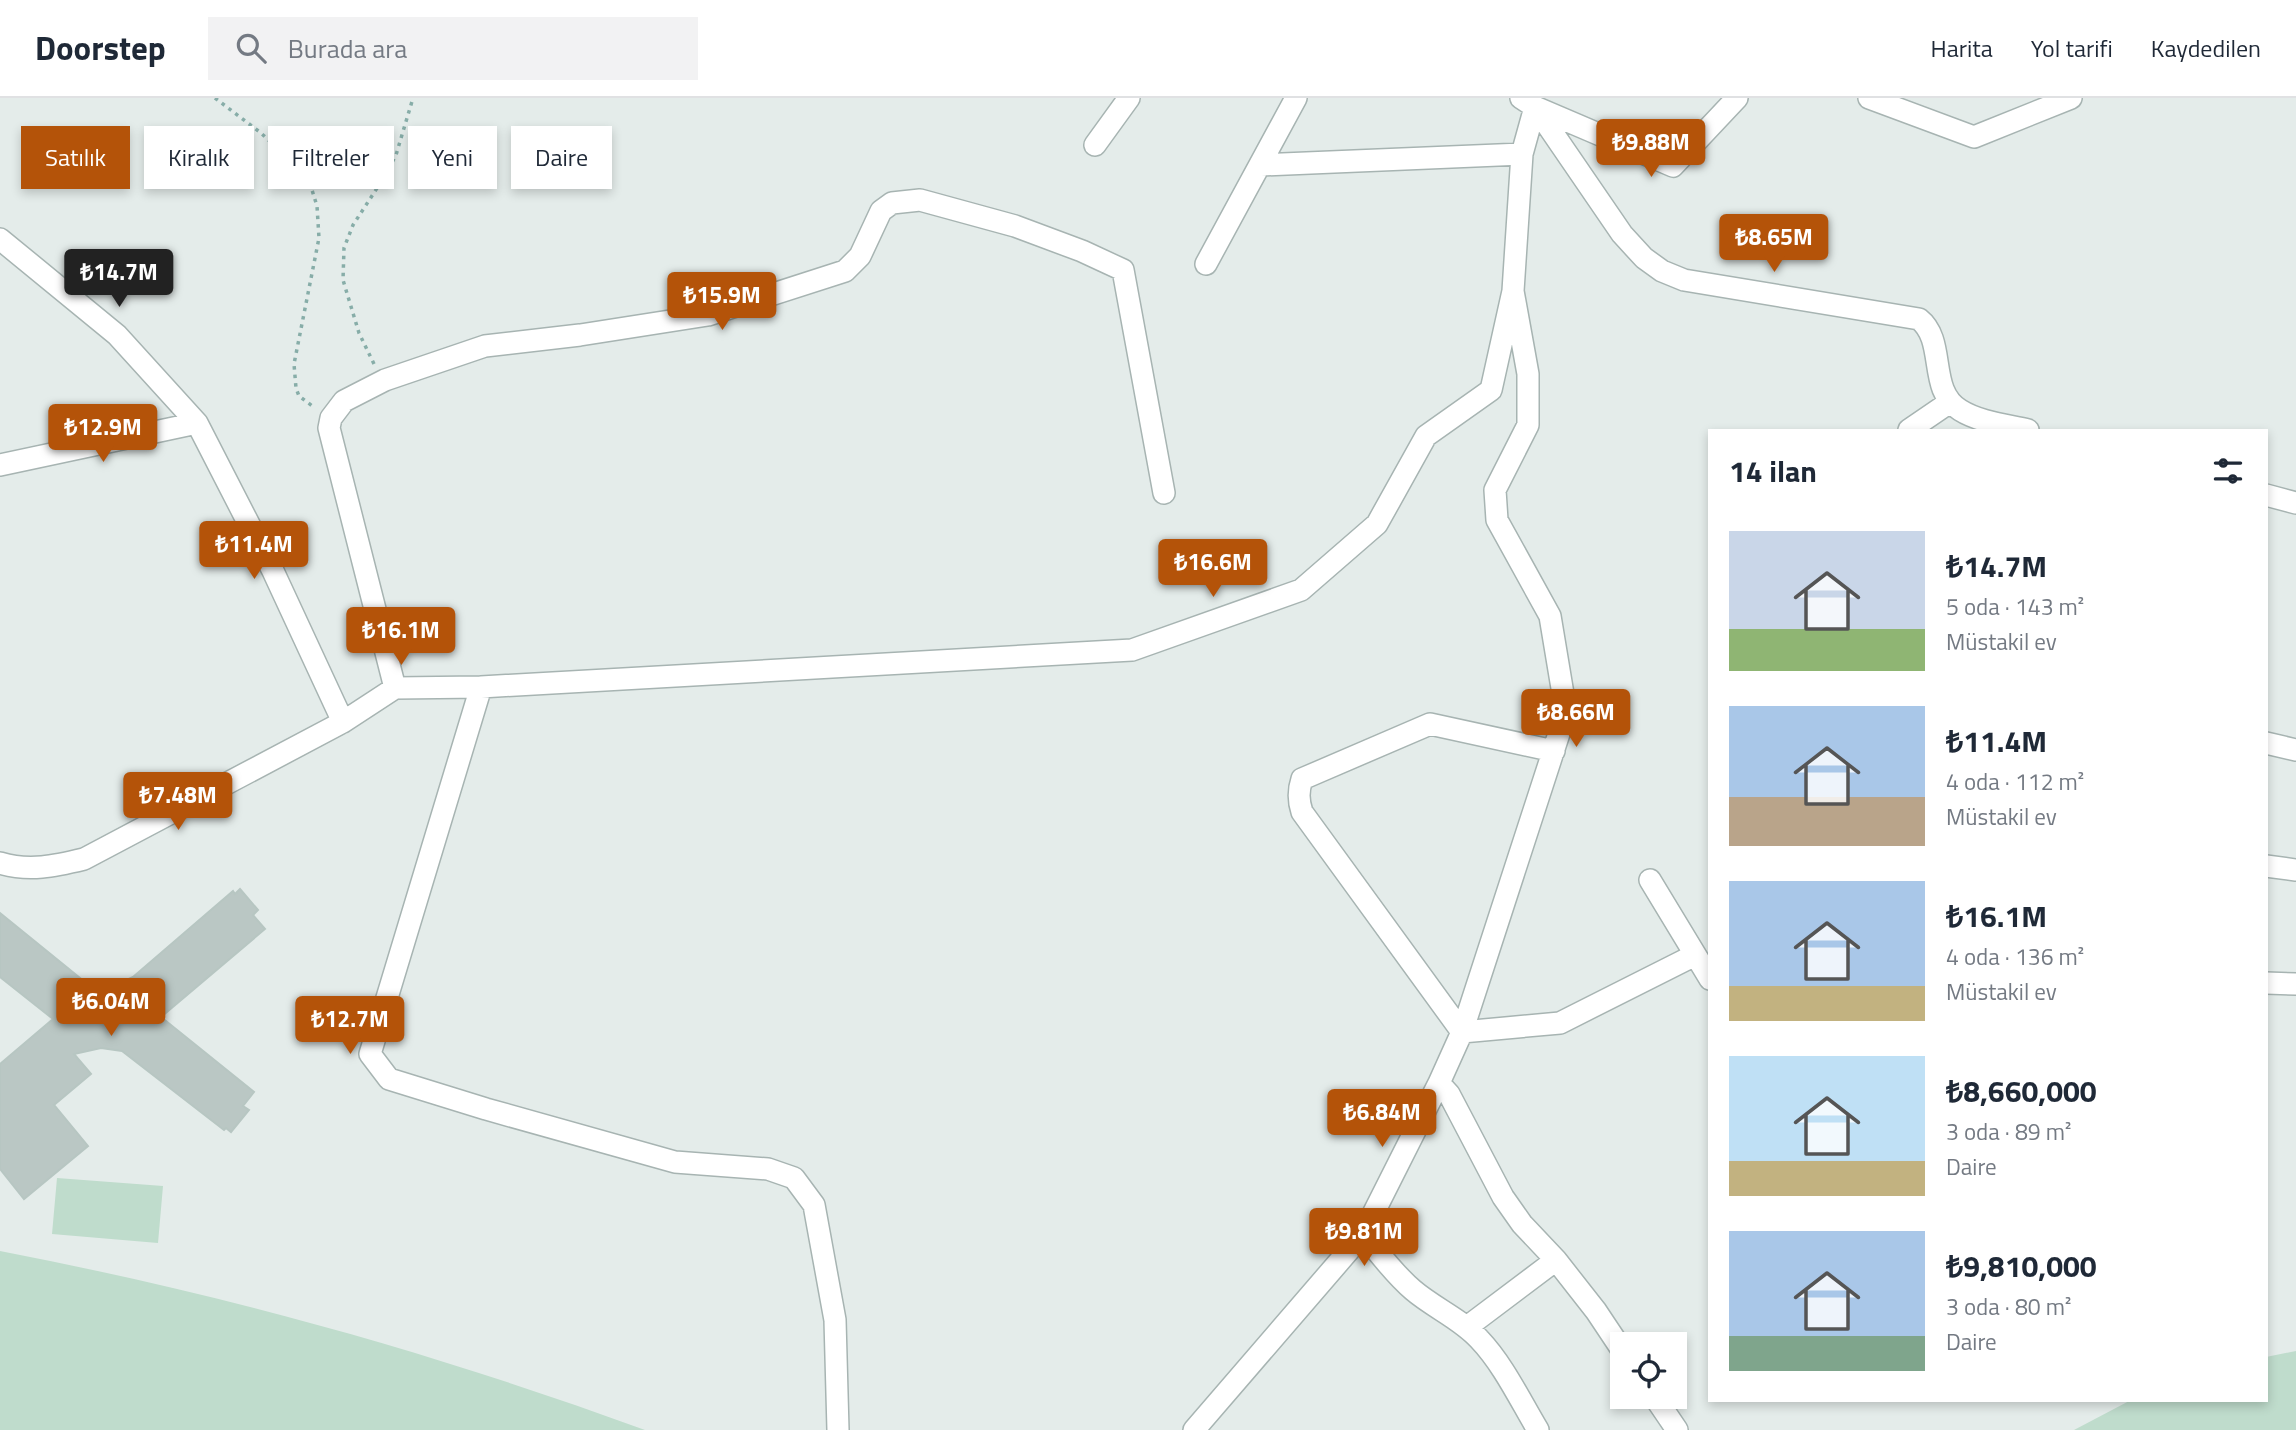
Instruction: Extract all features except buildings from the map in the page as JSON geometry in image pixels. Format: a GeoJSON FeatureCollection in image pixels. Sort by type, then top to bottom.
{"type":"FeatureCollection","features":[{"type":"Feature","properties":{"kind":"street"},"geometry":{"type":"LineString","coordinates":[[1095,145],[1129,98]]}},
{"type":"Feature","properties":{"kind":"street"},"geometry":{"type":"LineString","coordinates":[[1206,264],[1296,98]]}},
{"type":"Feature","properties":{"kind":"street"},"geometry":{"type":"LineString","coordinates":[[1528,103],[1673,166],[1737,98]]}},
{"type":"Feature","properties":{"kind":"street"},"geometry":{"type":"LineString","coordinates":[[1869,98],[1974,137],[2071,98]]}},
{"type":"Feature","properties":{"kind":"street"},"geometry":{"type":"LineString","coordinates":[[0,863],[12,867],[48,868],[84,859],[344,722],[395,688],[481,687],[1132,650],[1301,590],[1377,524],[1426,436],[1491,390],[1514,291],[1521,154],[1528,103]]}},
{"type":"Feature","properties":{"kind":"street"},"geometry":{"type":"LineString","coordinates":[[1528,103],[1622,234],[1653,264],[1684,280],[1919,319],[1930,331],[1941,384],[1950,402],[1969,414],[2024,429]]}},
{"type":"Feature","properties":{"kind":"street"},"geometry":{"type":"LineString","coordinates":[[1261,165],[1521,154]]}},
{"type":"Feature","properties":{"kind":"street"},"geometry":{"type":"LineString","coordinates":[[395,688],[329,428],[331,418],[344,401],[385,380],[485,346],[580,335],[708,315],[845,271],[860,256],[881,211],[892,203],[920,200],[1015,226],[1082,251],[1123,271],[1164,493]]}},
{"type":"Feature","properties":{"kind":"street"},"geometry":{"type":"LineString","coordinates":[[0,239],[117,335],[197,423],[273,571],[344,722]]}},
{"type":"Feature","properties":{"kind":"street"},"geometry":{"type":"LineString","coordinates":[[1195,1430],[1363,1234],[1462,1032],[1566,712],[1550,616],[1497,520],[1495,490],[1528,425],[1528,374],[1514,291]]}},
{"type":"Feature","properties":{"kind":"street"},"geometry":{"type":"LineString","coordinates":[[1910,429],[1950,402]]}},
{"type":"Feature","properties":{"kind":"street"},"geometry":{"type":"LineString","coordinates":[[0,465],[197,423]]}},
{"type":"Feature","properties":{"kind":"street"},"geometry":{"type":"LineString","coordinates":[[2268,496],[2296,503]]}},
{"type":"Feature","properties":{"kind":"street"},"geometry":{"type":"LineString","coordinates":[[481,687],[370,1054],[389,1079],[486,1110],[675,1162],[768,1169],[794,1178],[814,1205],[835,1320],[838,1430]]}},
{"type":"Feature","properties":{"kind":"street"},"geometry":{"type":"LineString","coordinates":[[1462,1032],[1302,812],[1298,790],[1302,779],[1430,724],[1554,751]]}},
{"type":"Feature","properties":{"kind":"street"},"geometry":{"type":"LineString","coordinates":[[2268,743],[2296,750]]}},
{"type":"Feature","properties":{"kind":"street"},"geometry":{"type":"LineString","coordinates":[[2268,866],[2296,870]]}},
{"type":"Feature","properties":{"kind":"street"},"geometry":{"type":"LineString","coordinates":[[1650,880],[1708,976]]}},
{"type":"Feature","properties":{"kind":"street"},"geometry":{"type":"LineString","coordinates":[[1462,1032],[1560,1023],[1695,955]]}},
{"type":"Feature","properties":{"kind":"street"},"geometry":{"type":"LineString","coordinates":[[2268,982],[2296,984]]}},
{"type":"Feature","properties":{"kind":"street"},"geometry":{"type":"LineString","coordinates":[[1438,1083],[1449,1094],[1503,1196],[1522,1224],[1556,1260],[1610,1332]]}},
{"type":"Feature","properties":{"kind":"street"},"geometry":{"type":"LineString","coordinates":[[1363,1234],[1411,1289],[1466,1327],[1491,1354],[1538,1430]]}},
{"type":"Feature","properties":{"kind":"street"},"geometry":{"type":"LineString","coordinates":[[1466,1327],[1556,1260]]}},
{"type":"Feature","properties":{"kind":"street"},"geometry":{"type":"LineString","coordinates":[[1662,1409],[1676,1430]]}},
{"type":"Feature","properties":{"kind":"path"},"geometry":{"type":"LineString","coordinates":[[215,98],[261,133],[304,174],[312,190],[317,206],[319,237],[296,351],[294,377],[299,396],[331,418]]}},
{"type":"Feature","properties":{"kind":"path"},"geometry":{"type":"LineString","coordinates":[[385,380],[368,355],[359,333],[343,280],[342,264],[344,248],[353,225],[396,155],[412,98]]}},
{"type":"Feature","properties":{"kind":"green space"},"geometry":{"type":"Polygon","coordinates":[[[57,1178],[163,1186],[158,1243],[52,1234],[57,1178]]]}},
{"type":"Feature","properties":{"kind":"green space"},"geometry":{"type":"Polygon","coordinates":[[[0,1251],[165,1286],[326,1327],[486,1375],[645,1430],[0,1430],[0,1251]]]}},
{"type":"Feature","properties":{"kind":"green space"},"geometry":{"type":"Polygon","coordinates":[[[2296,1351],[2296,1430],[2074,1430],[2127,1402],[2268,1402],[2268,1357],[2296,1351]]]}}]}
